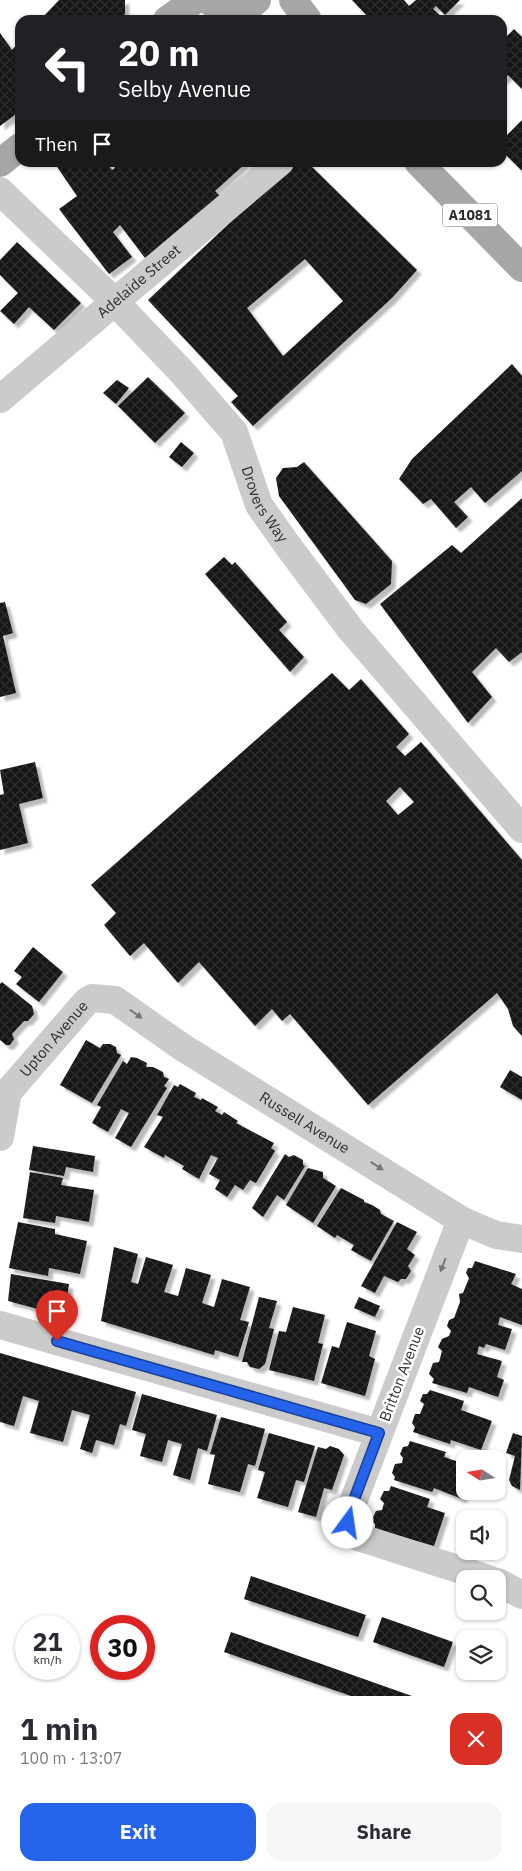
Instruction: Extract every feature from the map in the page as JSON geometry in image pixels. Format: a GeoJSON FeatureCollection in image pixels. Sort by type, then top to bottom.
{"type":"FeatureCollection","features":[{"type":"Feature","properties":{"kind":"main road"},"geometry":{"type":"LineString","coordinates":[[174,15],[195,0]]}},
{"type":"Feature","properties":{"kind":"main road"},"geometry":{"type":"LineString","coordinates":[[208,0],[217,6],[247,10]]}},
{"type":"Feature","properties":{"kind":"main road"},"geometry":{"type":"LineString","coordinates":[[293,0],[304,15]]}},
{"type":"Feature","properties":{"kind":"main road"},"geometry":{"type":"LineString","coordinates":[[0,163],[15,151]]}},
{"type":"Feature","properties":{"kind":"main road","name":"A1081"},"geometry":{"type":"LineString","coordinates":[[423,167],[522,268]]}},
{"type":"Feature","properties":{"kind":"street","name":"Adelaide Street"},"geometry":{"type":"LineString","coordinates":[[0,399],[274,167]]}},
{"type":"Feature","properties":{"kind":"street","name":"Drovers Way"},"geometry":{"type":"LineString","coordinates":[[0,191],[115,302],[181,370],[234,432],[259,505],[288,546],[351,630],[522,829]]}},
{"type":"Feature","properties":{"kind":"street","name":"Upton Avenue"},"geometry":{"type":"LineString","coordinates":[[0,1137],[2,1106],[8,1092],[86,1002],[92,998]]}},
{"type":"Feature","properties":{"kind":"street","name":"Russell Avenue"},"geometry":{"type":"LineString","coordinates":[[92,998],[116,1000],[182,1047],[461,1220],[496,1235],[522,1239]]}},
{"type":"Feature","properties":{"kind":"street","name":"Britton Avenue"},"geometry":{"type":"LineString","coordinates":[[461,1220],[349,1513],[348,1523],[351,1532],[358,1537],[461,1570]]}},
{"type":"Feature","properties":{"kind":"street"},"geometry":{"type":"LineString","coordinates":[[0,1325],[379,1433]]}},
{"type":"Feature","properties":{"kind":"street"},"geometry":{"type":"LineString","coordinates":[[506,1586],[522,1595]]}},
{"type":"Feature","properties":{"kind":"building"},"geometry":{"type":"Polygon","coordinates":[[[59,0],[125,0],[124,15],[45,15],[59,0]]]}},
{"type":"Feature","properties":{"kind":"building"},"geometry":{"type":"Polygon","coordinates":[[[352,0],[404,0],[409,6],[416,0],[460,0],[445,15],[436,6],[433,9],[440,15],[366,15],[352,0]]]}},
{"type":"Feature","properties":{"kind":"building"},"geometry":{"type":"Polygon","coordinates":[[[514,29],[522,37],[522,89],[507,76],[507,36],[514,29]]]}},
{"type":"Feature","properties":{"kind":"building"},"geometry":{"type":"Polygon","coordinates":[[[0,33],[12,50],[15,47],[15,115],[0,126],[0,33]]]}},
{"type":"Feature","properties":{"kind":"building"},"geometry":{"type":"Polygon","coordinates":[[[522,120],[522,171],[507,156],[507,135],[522,120]]]}},
{"type":"Feature","properties":{"kind":"building"},"geometry":{"type":"Polygon","coordinates":[[[57,167],[110,167],[112,170],[114,167],[241,167],[215,191],[221,197],[145,258],[120,225],[113,232],[132,257],[109,274],[59,209],[77,196],[57,167]]]}},
{"type":"Feature","properties":{"kind":"building"},"geometry":{"type":"Polygon","coordinates":[[[289,167],[312,167],[417,270],[392,298],[253,426],[231,402],[238,396],[148,300],[289,167]],[[305,259],[247,308],[283,356],[343,301],[305,259]]]}},
{"type":"Feature","properties":{"kind":"building"},"geometry":{"type":"Polygon","coordinates":[[[17,242],[81,303],[54,330],[29,307],[14,324],[0,311],[18,293],[0,275],[0,260],[17,242]]]}},
{"type":"Feature","properties":{"kind":"building"},"geometry":{"type":"Polygon","coordinates":[[[512,364],[522,376],[522,471],[485,503],[471,487],[454,502],[468,517],[456,528],[431,499],[423,504],[399,479],[412,459],[512,364]]]}},
{"type":"Feature","properties":{"kind":"building"},"geometry":{"type":"Polygon","coordinates":[[[148,377],[185,413],[155,443],[118,406],[148,377]]]}},
{"type":"Feature","properties":{"kind":"building"},"geometry":{"type":"Polygon","coordinates":[[[117,380],[129,388],[116,404],[103,393],[117,380]]]}},
{"type":"Feature","properties":{"kind":"building"},"geometry":{"type":"Polygon","coordinates":[[[181,442],[194,453],[182,467],[169,457],[181,442]]]}},
{"type":"Feature","properties":{"kind":"building"},"geometry":{"type":"Polygon","coordinates":[[[304,462],[392,561],[391,584],[366,604],[355,600],[279,496],[276,478],[283,468],[297,467],[304,462]]]}},
{"type":"Feature","properties":{"kind":"building"},"geometry":{"type":"Polygon","coordinates":[[[522,498],[522,652],[509,662],[496,648],[472,672],[492,697],[468,723],[380,604],[452,545],[461,553],[522,498]]]}},
{"type":"Feature","properties":{"kind":"building"},"geometry":{"type":"Polygon","coordinates":[[[224,557],[232,565],[235,562],[287,622],[279,630],[304,657],[290,672],[205,574],[224,557]]]}},
{"type":"Feature","properties":{"kind":"building"},"geometry":{"type":"Polygon","coordinates":[[[5,602],[13,633],[3,636],[16,693],[0,697],[0,603],[5,602]]]}},
{"type":"Feature","properties":{"kind":"building"},"geometry":{"type":"Polygon","coordinates":[[[332,673],[349,690],[361,679],[409,734],[396,747],[405,756],[421,742],[522,860],[522,1036],[513,1026],[508,1009],[497,993],[368,1105],[290,1014],[282,1021],[272,1009],[255,1026],[199,962],[178,983],[144,943],[130,956],[104,925],[116,913],[91,885],[332,673]],[[400,787],[386,801],[398,815],[414,802],[400,787]]]}},
{"type":"Feature","properties":{"kind":"building"},"geometry":{"type":"Polygon","coordinates":[[[35,762],[43,798],[19,804],[28,843],[0,850],[0,795],[4,794],[0,770],[35,762]]]}},
{"type":"Feature","properties":{"kind":"building"},"geometry":{"type":"Polygon","coordinates":[[[33,947],[63,972],[39,1002],[16,984],[22,977],[14,971],[33,947]]]}},
{"type":"Feature","properties":{"kind":"building"},"geometry":{"type":"Polygon","coordinates":[[[2,982],[32,1006],[34,1014],[28,1021],[24,1021],[12,1034],[14,1039],[10,1045],[6,1045],[0,1040],[0,984],[2,982]]]}},
{"type":"Feature","properties":{"kind":"building"},"geometry":{"type":"Polygon","coordinates":[[[86,1040],[100,1048],[103,1044],[110,1044],[116,1047],[117,1053],[121,1055],[92,1103],[60,1085],[86,1040]]]}},
{"type":"Feature","properties":{"kind":"building"},"geometry":{"type":"Polygon","coordinates":[[[131,1057],[147,1063],[146,1067],[153,1067],[163,1072],[164,1077],[169,1079],[164,1086],[167,1088],[131,1147],[115,1138],[129,1113],[121,1109],[108,1132],[92,1123],[101,1107],[97,1105],[123,1061],[127,1064],[131,1057]]]}},
{"type":"Feature","properties":{"kind":"building"},"geometry":{"type":"Polygon","coordinates":[[[510,1070],[522,1077],[522,1100],[500,1087],[510,1070]]]}},
{"type":"Feature","properties":{"kind":"building"},"geometry":{"type":"Polygon","coordinates":[[[180,1084],[196,1093],[194,1097],[201,1100],[202,1098],[218,1107],[215,1111],[222,1115],[224,1112],[238,1121],[236,1123],[274,1143],[271,1148],[275,1151],[256,1183],[250,1180],[243,1190],[235,1185],[227,1197],[215,1189],[220,1180],[209,1174],[218,1158],[211,1155],[199,1179],[182,1169],[184,1166],[165,1155],[164,1158],[144,1147],[163,1117],[157,1115],[174,1085],[178,1087],[180,1084]]]}},
{"type":"Feature","properties":{"kind":"building"},"geometry":{"type":"Polygon","coordinates":[[[33,1146],[95,1156],[93,1172],[66,1167],[64,1176],[29,1170],[33,1146]]]}},
{"type":"Feature","properties":{"kind":"building"},"geometry":{"type":"Polygon","coordinates":[[[285,1154],[289,1157],[294,1155],[303,1160],[303,1165],[305,1166],[284,1200],[277,1195],[263,1217],[252,1208],[285,1154]]]}},
{"type":"Feature","properties":{"kind":"building"},"geometry":{"type":"Polygon","coordinates":[[[308,1168],[323,1172],[323,1178],[336,1186],[313,1223],[286,1205],[308,1168]]]}},
{"type":"Feature","properties":{"kind":"building"},"geometry":{"type":"Polygon","coordinates":[[[30,1172],[63,1178],[61,1185],[94,1190],[89,1222],[56,1216],[55,1223],[23,1218],[30,1172]]]}},
{"type":"Feature","properties":{"kind":"building"},"geometry":{"type":"Polygon","coordinates":[[[341,1188],[364,1200],[364,1202],[380,1210],[381,1214],[394,1221],[371,1261],[351,1250],[354,1245],[337,1235],[335,1238],[317,1226],[341,1188]]]}},
{"type":"Feature","properties":{"kind":"building"},"geometry":{"type":"Polygon","coordinates":[[[18,1222],[55,1229],[55,1234],[87,1241],[80,1274],[49,1268],[48,1276],[9,1268],[18,1222]]]}},
{"type":"Feature","properties":{"kind":"building"},"geometry":{"type":"Polygon","coordinates":[[[397,1222],[417,1232],[407,1249],[415,1255],[408,1266],[411,1271],[406,1279],[401,1279],[398,1282],[384,1276],[375,1293],[361,1286],[397,1222]]]}},
{"type":"Feature","properties":{"kind":"building"},"geometry":{"type":"Polygon","coordinates":[[[114,1247],[138,1254],[131,1282],[138,1284],[146,1257],[173,1265],[164,1292],[178,1296],[186,1268],[211,1275],[202,1303],[214,1307],[222,1279],[250,1287],[240,1320],[249,1322],[238,1357],[215,1350],[214,1355],[101,1321],[114,1247]]]}},
{"type":"Feature","properties":{"kind":"building"},"geometry":{"type":"Polygon","coordinates":[[[475,1261],[516,1274],[511,1284],[522,1289],[522,1325],[500,1317],[498,1325],[512,1329],[505,1350],[486,1344],[484,1348],[479,1346],[477,1354],[502,1361],[497,1377],[504,1380],[498,1397],[469,1387],[467,1393],[432,1383],[434,1379],[429,1374],[433,1363],[439,1362],[442,1351],[438,1347],[442,1339],[449,1336],[451,1331],[447,1326],[449,1320],[454,1318],[460,1302],[459,1294],[463,1293],[469,1278],[466,1273],[468,1268],[472,1268],[475,1261]]]}},
{"type":"Feature","properties":{"kind":"building"},"geometry":{"type":"Polygon","coordinates":[[[11,1274],[69,1284],[64,1316],[8,1301],[11,1274]]]}},
{"type":"Feature","properties":{"kind":"building"},"geometry":{"type":"Polygon","coordinates":[[[259,1297],[277,1301],[269,1328],[274,1329],[265,1364],[259,1369],[250,1367],[247,1362],[242,1362],[259,1297]]]}},
{"type":"Feature","properties":{"kind":"building"},"geometry":{"type":"Polygon","coordinates":[[[359,1297],[380,1306],[375,1317],[354,1308],[359,1297]]]}},
{"type":"Feature","properties":{"kind":"building"},"geometry":{"type":"Polygon","coordinates":[[[293,1307],[325,1315],[318,1343],[323,1344],[314,1381],[269,1370],[279,1331],[286,1332],[293,1307]]]}},
{"type":"Feature","properties":{"kind":"building"},"geometry":{"type":"Polygon","coordinates":[[[347,1322],[376,1331],[369,1356],[375,1359],[365,1396],[321,1383],[332,1346],[339,1348],[347,1322]]]}},
{"type":"Feature","properties":{"kind":"building"},"geometry":{"type":"Polygon","coordinates":[[[0,1353],[136,1392],[126,1426],[120,1424],[114,1445],[96,1440],[92,1453],[80,1449],[90,1415],[72,1410],[63,1442],[30,1433],[39,1401],[23,1396],[14,1426],[0,1422],[0,1353]]]}},
{"type":"Feature","properties":{"kind":"building"},"geometry":{"type":"Polygon","coordinates":[[[430,1390],[464,1401],[461,1410],[492,1421],[481,1450],[451,1440],[450,1444],[413,1432],[415,1427],[412,1423],[415,1414],[420,1414],[424,1404],[420,1401],[423,1394],[427,1394],[430,1390]]]}},
{"type":"Feature","properties":{"kind":"building"},"geometry":{"type":"Polygon","coordinates":[[[142,1394],[217,1415],[207,1451],[198,1448],[190,1480],[173,1475],[182,1444],[168,1440],[162,1462],[140,1456],[146,1434],[132,1430],[142,1394]]]}},
{"type":"Feature","properties":{"kind":"building"},"geometry":{"type":"Polygon","coordinates":[[[221,1417],[265,1429],[255,1466],[248,1464],[240,1492],[208,1484],[215,1455],[210,1454],[221,1417]]]}},
{"type":"Feature","properties":{"kind":"building"},"geometry":{"type":"Polygon","coordinates":[[[269,1433],[315,1446],[304,1482],[296,1480],[288,1507],[257,1498],[265,1472],[258,1470],[269,1433]]]}},
{"type":"Feature","properties":{"kind":"building"},"geometry":{"type":"Polygon","coordinates":[[[513,1433],[522,1436],[520,1490],[512,1486],[509,1480],[515,1456],[506,1453],[513,1433]]]}},
{"type":"Feature","properties":{"kind":"building"},"geometry":{"type":"Polygon","coordinates":[[[410,1441],[446,1452],[444,1457],[456,1461],[456,1497],[434,1488],[432,1492],[394,1480],[395,1477],[392,1473],[395,1464],[402,1463],[403,1458],[400,1454],[403,1447],[408,1446],[410,1441]]]}},
{"type":"Feature","properties":{"kind":"building"},"geometry":{"type":"Polygon","coordinates":[[[330,1446],[339,1449],[344,1455],[332,1490],[324,1488],[316,1517],[298,1512],[318,1447],[326,1449],[330,1446]]]}},
{"type":"Feature","properties":{"kind":"building"},"geometry":{"type":"Polygon","coordinates":[[[391,1486],[430,1499],[427,1507],[445,1513],[434,1546],[375,1529],[375,1524],[371,1521],[376,1511],[382,1510],[384,1503],[380,1499],[384,1491],[389,1491],[391,1486]]]}},
{"type":"Feature","properties":{"kind":"building"},"geometry":{"type":"Polygon","coordinates":[[[251,1576],[366,1615],[358,1637],[244,1599],[251,1576]]]}},
{"type":"Feature","properties":{"kind":"building"},"geometry":{"type":"Polygon","coordinates":[[[382,1617],[453,1642],[444,1667],[373,1642],[382,1617]]]}},
{"type":"Feature","properties":{"kind":"building"},"geometry":{"type":"Polygon","coordinates":[[[231,1632],[412,1696],[351,1696],[224,1652],[231,1632]]]}},
{"type":"Feature","properties":{"kind":"route"},"geometry":{"type":"LineString","coordinates":[[57,1341],[379,1433],[349,1513],[348,1523]]}}]}
